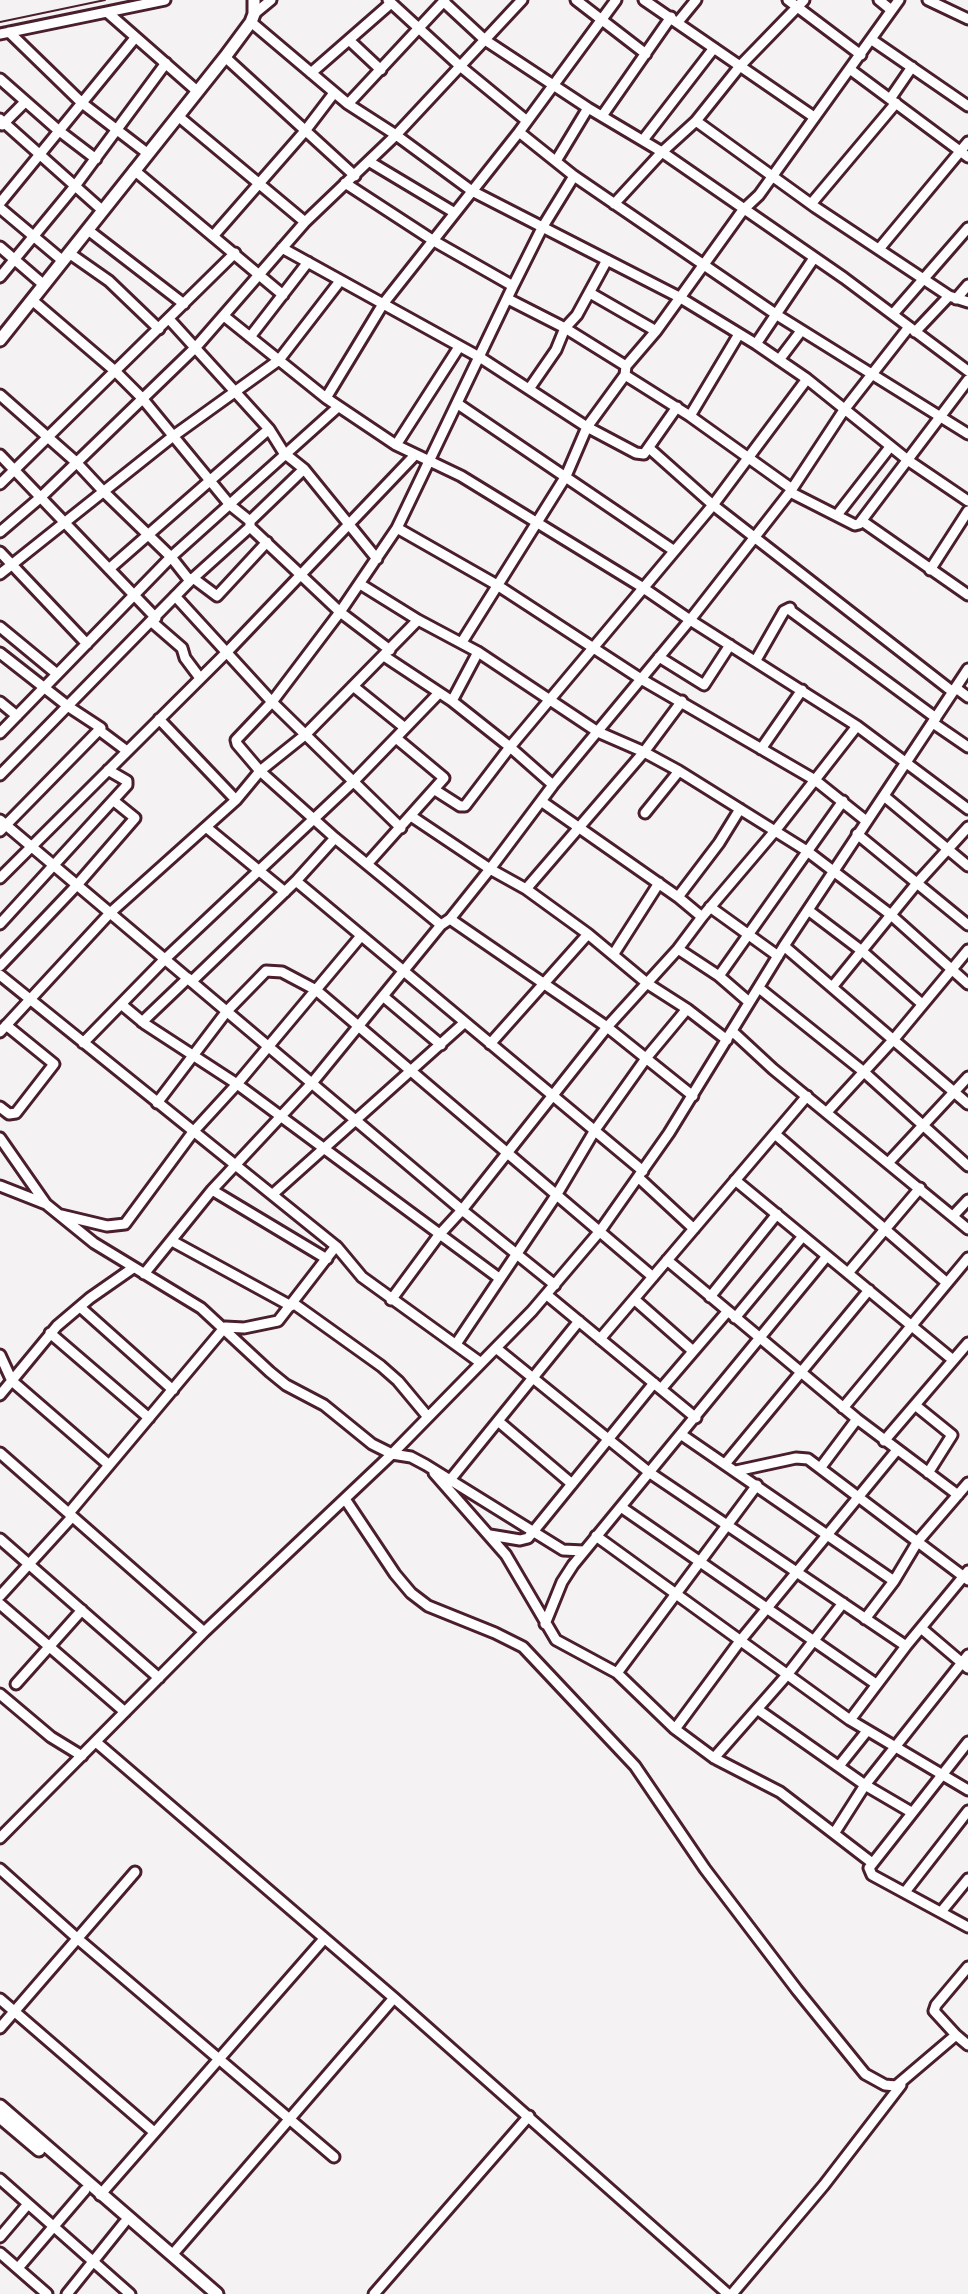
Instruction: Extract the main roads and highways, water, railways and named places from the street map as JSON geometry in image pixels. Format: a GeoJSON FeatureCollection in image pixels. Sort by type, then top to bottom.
{"type":"FeatureCollection","features":[{"type":"Feature","properties":{"kind":"main road"},"geometry":{"type":"LineString","coordinates":[[0,340],[225,57],[252,18],[254,0]]}},
{"type":"Feature","properties":{"kind":"main road"},"geometry":{"type":"LineString","coordinates":[[0,2106],[217,2294]]}},
{"type":"Feature","properties":{"kind":"main road"},"geometry":{"type":"LineString","coordinates":[[0,2117],[206,2294]]}},
{"type":"Feature","properties":{"kind":"railway"},"geometry":{"type":"LineString","coordinates":[[0,22],[105,0]]}}]}
